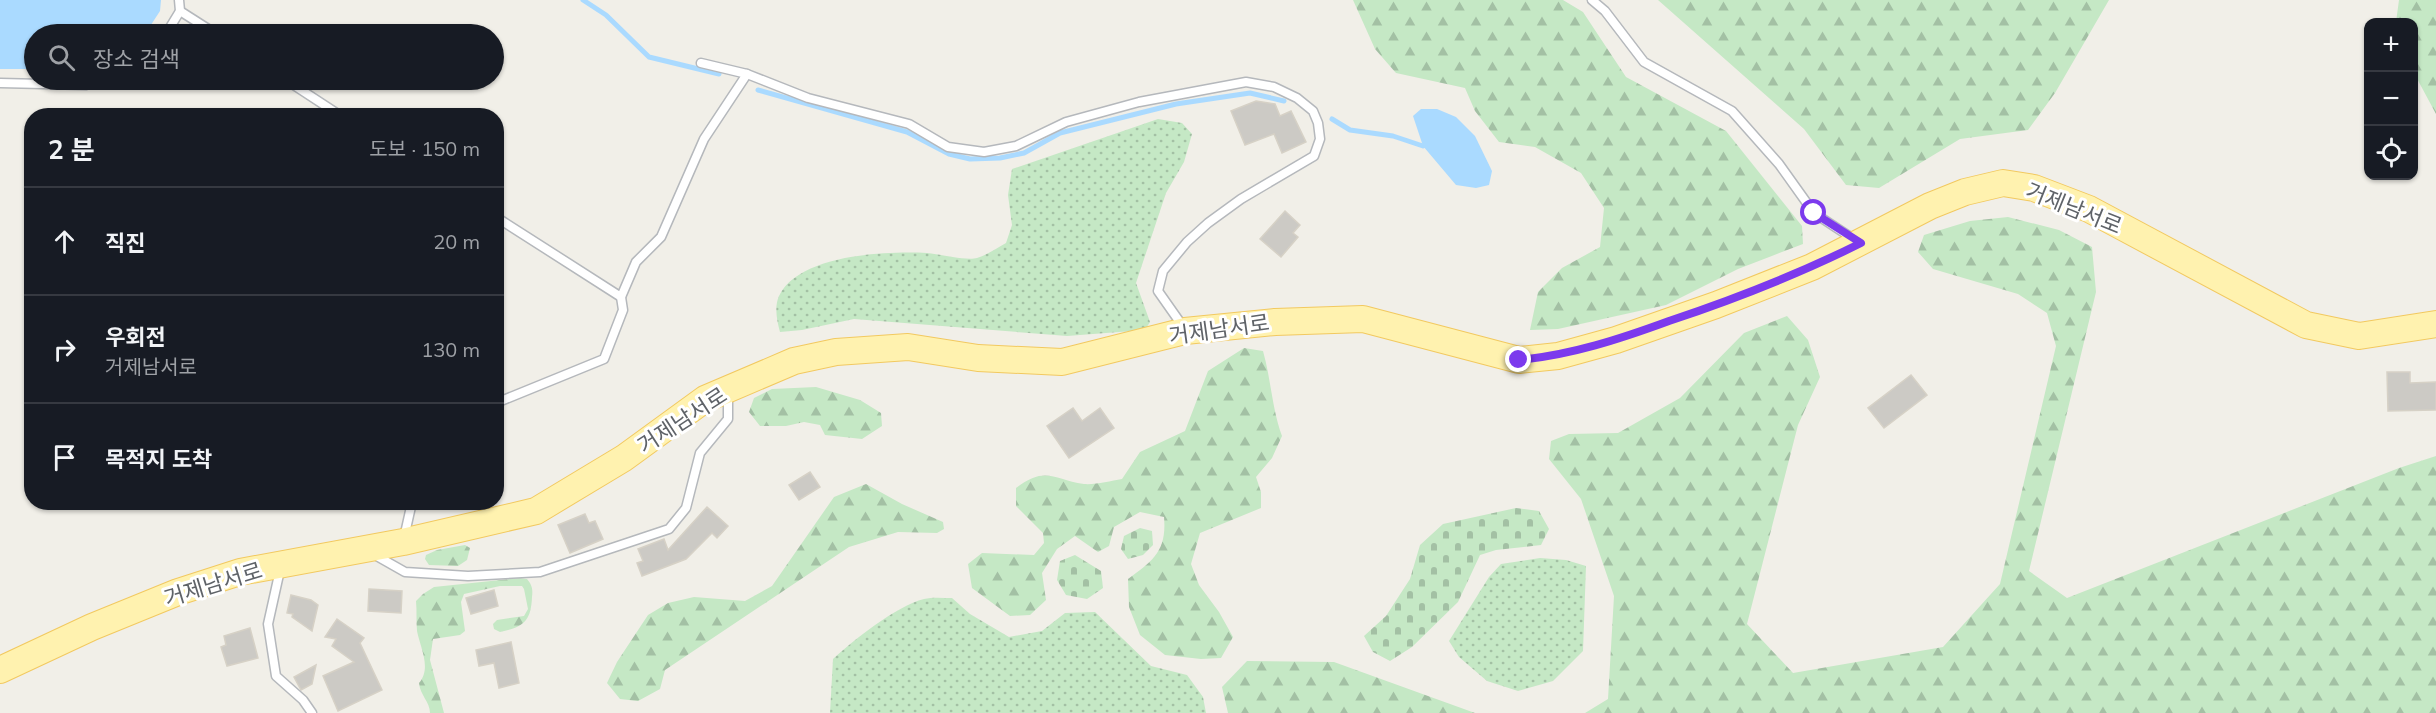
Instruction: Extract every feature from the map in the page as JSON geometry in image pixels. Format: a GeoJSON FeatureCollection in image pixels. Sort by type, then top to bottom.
{"type":"FeatureCollection","features":[{"type":"Feature","properties":{"kind":"main road","name":"거제남서로"},"geometry":{"type":"LineString","coordinates":[[0,670],[92,627],[178,592],[240,572],[403,542],[536,511],[624,458],[705,399],[794,361],[836,352],[908,347],[978,358],[1062,362],[1185,331],[1275,322],[1363,319],[1519,360],[1557,356],[1616,340],[1716,305],[1812,267],[1930,206],[1965,192],[2003,183],[2034,188],[2089,209],[2306,325],[2360,336],[2436,324]]}},
{"type":"Feature","properties":{"kind":"lane"},"geometry":{"type":"LineString","coordinates":[[172,24],[180,11],[179,0]]}},
{"type":"Feature","properties":{"kind":"lane"},"geometry":{"type":"LineString","coordinates":[[1592,0],[1605,11],[1644,62],[1732,111],[1779,164],[1814,213],[1861,243]]}},
{"type":"Feature","properties":{"kind":"lane"},"geometry":{"type":"LineString","coordinates":[[180,11],[200,24]]}},
{"type":"Feature","properties":{"kind":"lane"},"geometry":{"type":"LineString","coordinates":[[701,63],[747,74],[808,98],[909,124],[948,147],[984,152],[1016,146],[1066,122],[1139,102],[1246,82],[1274,87],[1297,98],[1313,111],[1318,123],[1320,139],[1314,156],[1241,200],[1208,223],[1187,242],[1163,271],[1158,291],[1185,331]]}},
{"type":"Feature","properties":{"kind":"lane"},"geometry":{"type":"LineString","coordinates":[[504,399],[604,359],[623,310],[621,297],[636,262],[661,237],[704,139],[747,74]]}},
{"type":"Feature","properties":{"kind":"lane"},"geometry":{"type":"LineString","coordinates":[[0,83],[24,84]]}},
{"type":"Feature","properties":{"kind":"lane"},"geometry":{"type":"LineString","coordinates":[[301,90],[329,108]]}},
{"type":"Feature","properties":{"kind":"lane"},"geometry":{"type":"LineString","coordinates":[[504,222],[621,297]]}},
{"type":"Feature","properties":{"kind":"lane"},"geometry":{"type":"LineString","coordinates":[[365,549],[405,572],[468,576],[540,572],[669,529],[686,508],[700,453],[728,419],[728,389]]}},
{"type":"Feature","properties":{"kind":"lane"},"geometry":{"type":"LineString","coordinates":[[403,542],[410,510]]}},
{"type":"Feature","properties":{"kind":"lane"},"geometry":{"type":"LineString","coordinates":[[282,563],[268,624],[276,676],[303,700],[312,713]]}},
{"type":"Feature","properties":{"kind":"green space"},"geometry":{"type":"Polygon","coordinates":[[[1353,0],[1563,0],[1583,12],[1626,77],[1726,131],[1802,226],[1803,244],[1738,269],[1666,305],[1558,329],[1530,330],[1538,292],[1562,268],[1600,247],[1604,208],[1581,173],[1535,147],[1499,142],[1475,111],[1465,88],[1396,73],[1375,49],[1353,0]]]}},
{"type":"Feature","properties":{"kind":"green space"},"geometry":{"type":"Polygon","coordinates":[[[1658,0],[2109,0],[2055,93],[2028,130],[1960,139],[1879,188],[1846,185],[1804,129],[1658,0]]]}},
{"type":"Feature","properties":{"kind":"green space"},"geometry":{"type":"Polygon","coordinates":[[[2399,0],[2436,0],[2436,114],[2418,80],[2418,18],[2397,18],[2399,0]]]}},
{"type":"Feature","properties":{"kind":"green space"},"geometry":{"type":"Polygon","coordinates":[[[1158,119],[1182,123],[1192,134],[1184,162],[1166,193],[1136,283],[1150,322],[1145,330],[1067,336],[854,319],[802,330],[780,332],[776,309],[777,300],[789,282],[805,271],[824,263],[846,258],[890,253],[927,253],[972,259],[984,255],[1006,243],[1012,225],[1008,195],[1012,169],[1158,119]]]}},
{"type":"Feature","properties":{"kind":"green space"},"geometry":{"type":"Polygon","coordinates":[[[2008,217],[2059,230],[2092,247],[2096,292],[2029,571],[2067,598],[2399,468],[2436,456],[2436,713],[1585,713],[1608,699],[1614,596],[1581,499],[1549,459],[1551,441],[1569,434],[1618,433],[1680,398],[1744,333],[1787,316],[1808,340],[1820,377],[1798,425],[1747,624],[1793,673],[1943,647],[2000,584],[2056,346],[2047,313],[2018,294],[1933,269],[1918,252],[1924,235],[1970,221],[2008,217]]]}},
{"type":"Feature","properties":{"kind":"green space"},"geometry":{"type":"Polygon","coordinates":[[[1244,348],[1263,351],[1282,436],[1272,458],[1256,477],[1261,492],[1261,508],[1200,533],[1191,564],[1199,585],[1219,612],[1233,637],[1221,658],[1201,659],[1165,655],[1140,635],[1129,607],[1128,579],[1145,566],[1161,547],[1164,517],[1140,512],[1114,527],[1109,546],[1098,552],[1075,536],[1057,549],[1042,573],[1046,600],[1030,615],[1010,616],[972,588],[968,564],[982,553],[1034,555],[1044,543],[1043,533],[1016,506],[1016,488],[1035,477],[1043,476],[1084,484],[1122,479],[1140,452],[1185,431],[1208,371],[1244,348]]]}},
{"type":"Feature","properties":{"kind":"green space"},"geometry":{"type":"Polygon","coordinates":[[[816,387],[860,400],[881,413],[882,426],[862,439],[825,435],[820,425],[804,422],[786,426],[760,426],[749,412],[754,398],[772,389],[816,387]]]}},
{"type":"Feature","properties":{"kind":"green space"},"geometry":{"type":"Polygon","coordinates":[[[866,484],[902,504],[943,522],[944,529],[937,533],[898,532],[849,547],[665,670],[660,689],[638,701],[620,699],[607,683],[617,662],[648,615],[668,603],[694,597],[745,601],[772,586],[834,497],[866,484]]]}},
{"type":"Feature","properties":{"kind":"green space"},"geometry":{"type":"Polygon","coordinates":[[[1516,508],[1539,511],[1549,529],[1541,545],[1496,550],[1480,555],[1458,602],[1412,647],[1390,661],[1373,652],[1364,636],[1386,616],[1410,579],[1420,545],[1443,524],[1516,508]]]}},
{"type":"Feature","properties":{"kind":"green space"},"geometry":{"type":"Polygon","coordinates":[[[1140,528],[1152,531],[1153,545],[1143,555],[1128,559],[1121,549],[1124,536],[1140,528]]]}},
{"type":"Feature","properties":{"kind":"green space"},"geometry":{"type":"Polygon","coordinates":[[[465,545],[470,548],[467,560],[458,566],[429,565],[425,559],[426,555],[437,550],[465,545]]]}},
{"type":"Feature","properties":{"kind":"green space"},"geometry":{"type":"Polygon","coordinates":[[[1075,555],[1101,571],[1103,588],[1087,599],[1066,595],[1057,580],[1060,561],[1075,555]]]}},
{"type":"Feature","properties":{"kind":"green space"},"geometry":{"type":"Polygon","coordinates":[[[1540,558],[1566,560],[1586,566],[1583,651],[1553,681],[1518,691],[1487,681],[1459,657],[1449,641],[1489,577],[1501,564],[1540,558]]]}},
{"type":"Feature","properties":{"kind":"green space"},"geometry":{"type":"Polygon","coordinates":[[[527,579],[532,592],[528,618],[520,625],[500,632],[494,629],[493,624],[497,620],[524,616],[528,609],[522,586],[500,586],[464,594],[461,602],[465,631],[460,635],[433,639],[430,660],[444,713],[430,713],[419,683],[425,671],[425,664],[417,631],[416,601],[434,587],[527,579]]]}},
{"type":"Feature","properties":{"kind":"green space"},"geometry":{"type":"Polygon","coordinates":[[[952,598],[970,614],[1009,637],[1042,631],[1065,613],[1095,612],[1151,666],[1187,675],[1203,697],[1206,713],[830,713],[833,659],[888,616],[901,609],[924,599],[952,598]]]}},
{"type":"Feature","properties":{"kind":"green space"},"geometry":{"type":"Polygon","coordinates":[[[1247,661],[1334,662],[1475,713],[1228,713],[1222,687],[1247,661]]]}},
{"type":"Feature","properties":{"kind":"water"},"geometry":{"type":"Polygon","coordinates":[[[0,0],[161,0],[160,11],[152,24],[24,24],[24,69],[0,69],[0,0]]]}},
{"type":"Feature","properties":{"kind":"water"},"geometry":{"type":"Polygon","coordinates":[[[1421,109],[1437,109],[1456,117],[1475,136],[1492,171],[1489,185],[1476,188],[1456,185],[1423,146],[1413,116],[1421,109]]]}},
{"type":"Feature","properties":{"kind":"building"},"geometry":{"type":"Polygon","coordinates":[[[1256,101],[1275,104],[1280,116],[1291,111],[1306,142],[1282,153],[1274,134],[1245,145],[1231,111],[1256,101]]]}},
{"type":"Feature","properties":{"kind":"building"},"geometry":{"type":"Polygon","coordinates":[[[1285,211],[1300,225],[1293,233],[1298,237],[1281,257],[1260,239],[1285,211]]]}},
{"type":"Feature","properties":{"kind":"building"},"geometry":{"type":"Polygon","coordinates":[[[2387,372],[2410,372],[2410,383],[2436,382],[2436,410],[2388,411],[2387,372]]]}},
{"type":"Feature","properties":{"kind":"building"},"geometry":{"type":"Polygon","coordinates":[[[1911,375],[1927,395],[1884,428],[1868,408],[1911,375]]]}},
{"type":"Feature","properties":{"kind":"building"},"geometry":{"type":"Polygon","coordinates":[[[1073,408],[1082,421],[1100,408],[1114,428],[1069,458],[1047,426],[1073,408]]]}},
{"type":"Feature","properties":{"kind":"building"},"geometry":{"type":"Polygon","coordinates":[[[810,472],[820,487],[799,500],[789,485],[810,472]]]}},
{"type":"Feature","properties":{"kind":"building"},"geometry":{"type":"Polygon","coordinates":[[[707,507],[728,526],[717,538],[712,533],[686,559],[642,576],[637,563],[643,561],[638,549],[664,539],[668,550],[707,507]]]}},
{"type":"Feature","properties":{"kind":"building"},"geometry":{"type":"Polygon","coordinates":[[[585,514],[589,523],[595,521],[603,539],[570,553],[558,525],[585,514]]]}},
{"type":"Feature","properties":{"kind":"building"},"geometry":{"type":"Polygon","coordinates":[[[369,589],[402,591],[401,613],[368,611],[369,589]]]}},
{"type":"Feature","properties":{"kind":"building"},"geometry":{"type":"Polygon","coordinates":[[[494,590],[498,606],[471,614],[466,598],[494,590]]]}},
{"type":"Feature","properties":{"kind":"building"},"geometry":{"type":"Polygon","coordinates":[[[291,595],[311,600],[318,605],[312,631],[292,617],[293,614],[287,613],[291,595]]]}},
{"type":"Feature","properties":{"kind":"building"},"geometry":{"type":"Polygon","coordinates":[[[337,619],[364,638],[360,643],[382,690],[338,711],[323,676],[354,662],[332,646],[336,639],[325,637],[337,619]]]}},
{"type":"Feature","properties":{"kind":"building"},"geometry":{"type":"Polygon","coordinates":[[[250,628],[258,658],[227,666],[221,647],[226,645],[224,636],[250,628]]]}},
{"type":"Feature","properties":{"kind":"building"},"geometry":{"type":"Polygon","coordinates":[[[511,642],[519,683],[499,688],[494,663],[479,666],[476,650],[511,642]]]}},
{"type":"Feature","properties":{"kind":"building"},"geometry":{"type":"Polygon","coordinates":[[[316,665],[312,684],[301,690],[294,677],[316,665]]]}},
{"type":"Feature","properties":{"kind":"waterway"},"geometry":{"type":"LineString","coordinates":[[583,0],[606,15],[649,57],[719,74]]}},
{"type":"Feature","properties":{"kind":"waterway"},"geometry":{"type":"LineString","coordinates":[[758,90],[907,132],[949,154],[970,159],[1000,158],[1024,153],[1060,133],[1176,104],[1250,93],[1284,101]]}},
{"type":"Feature","properties":{"kind":"waterway"},"geometry":{"type":"LineString","coordinates":[[1332,119],[1350,130],[1393,136],[1423,146]]}},
{"type":"Feature","properties":{"kind":"route"},"geometry":{"type":"LineString","coordinates":[[1519,360],[1557,356],[1616,340],[1716,305],[1812,267],[1861,243],[1814,213]]}}]}
